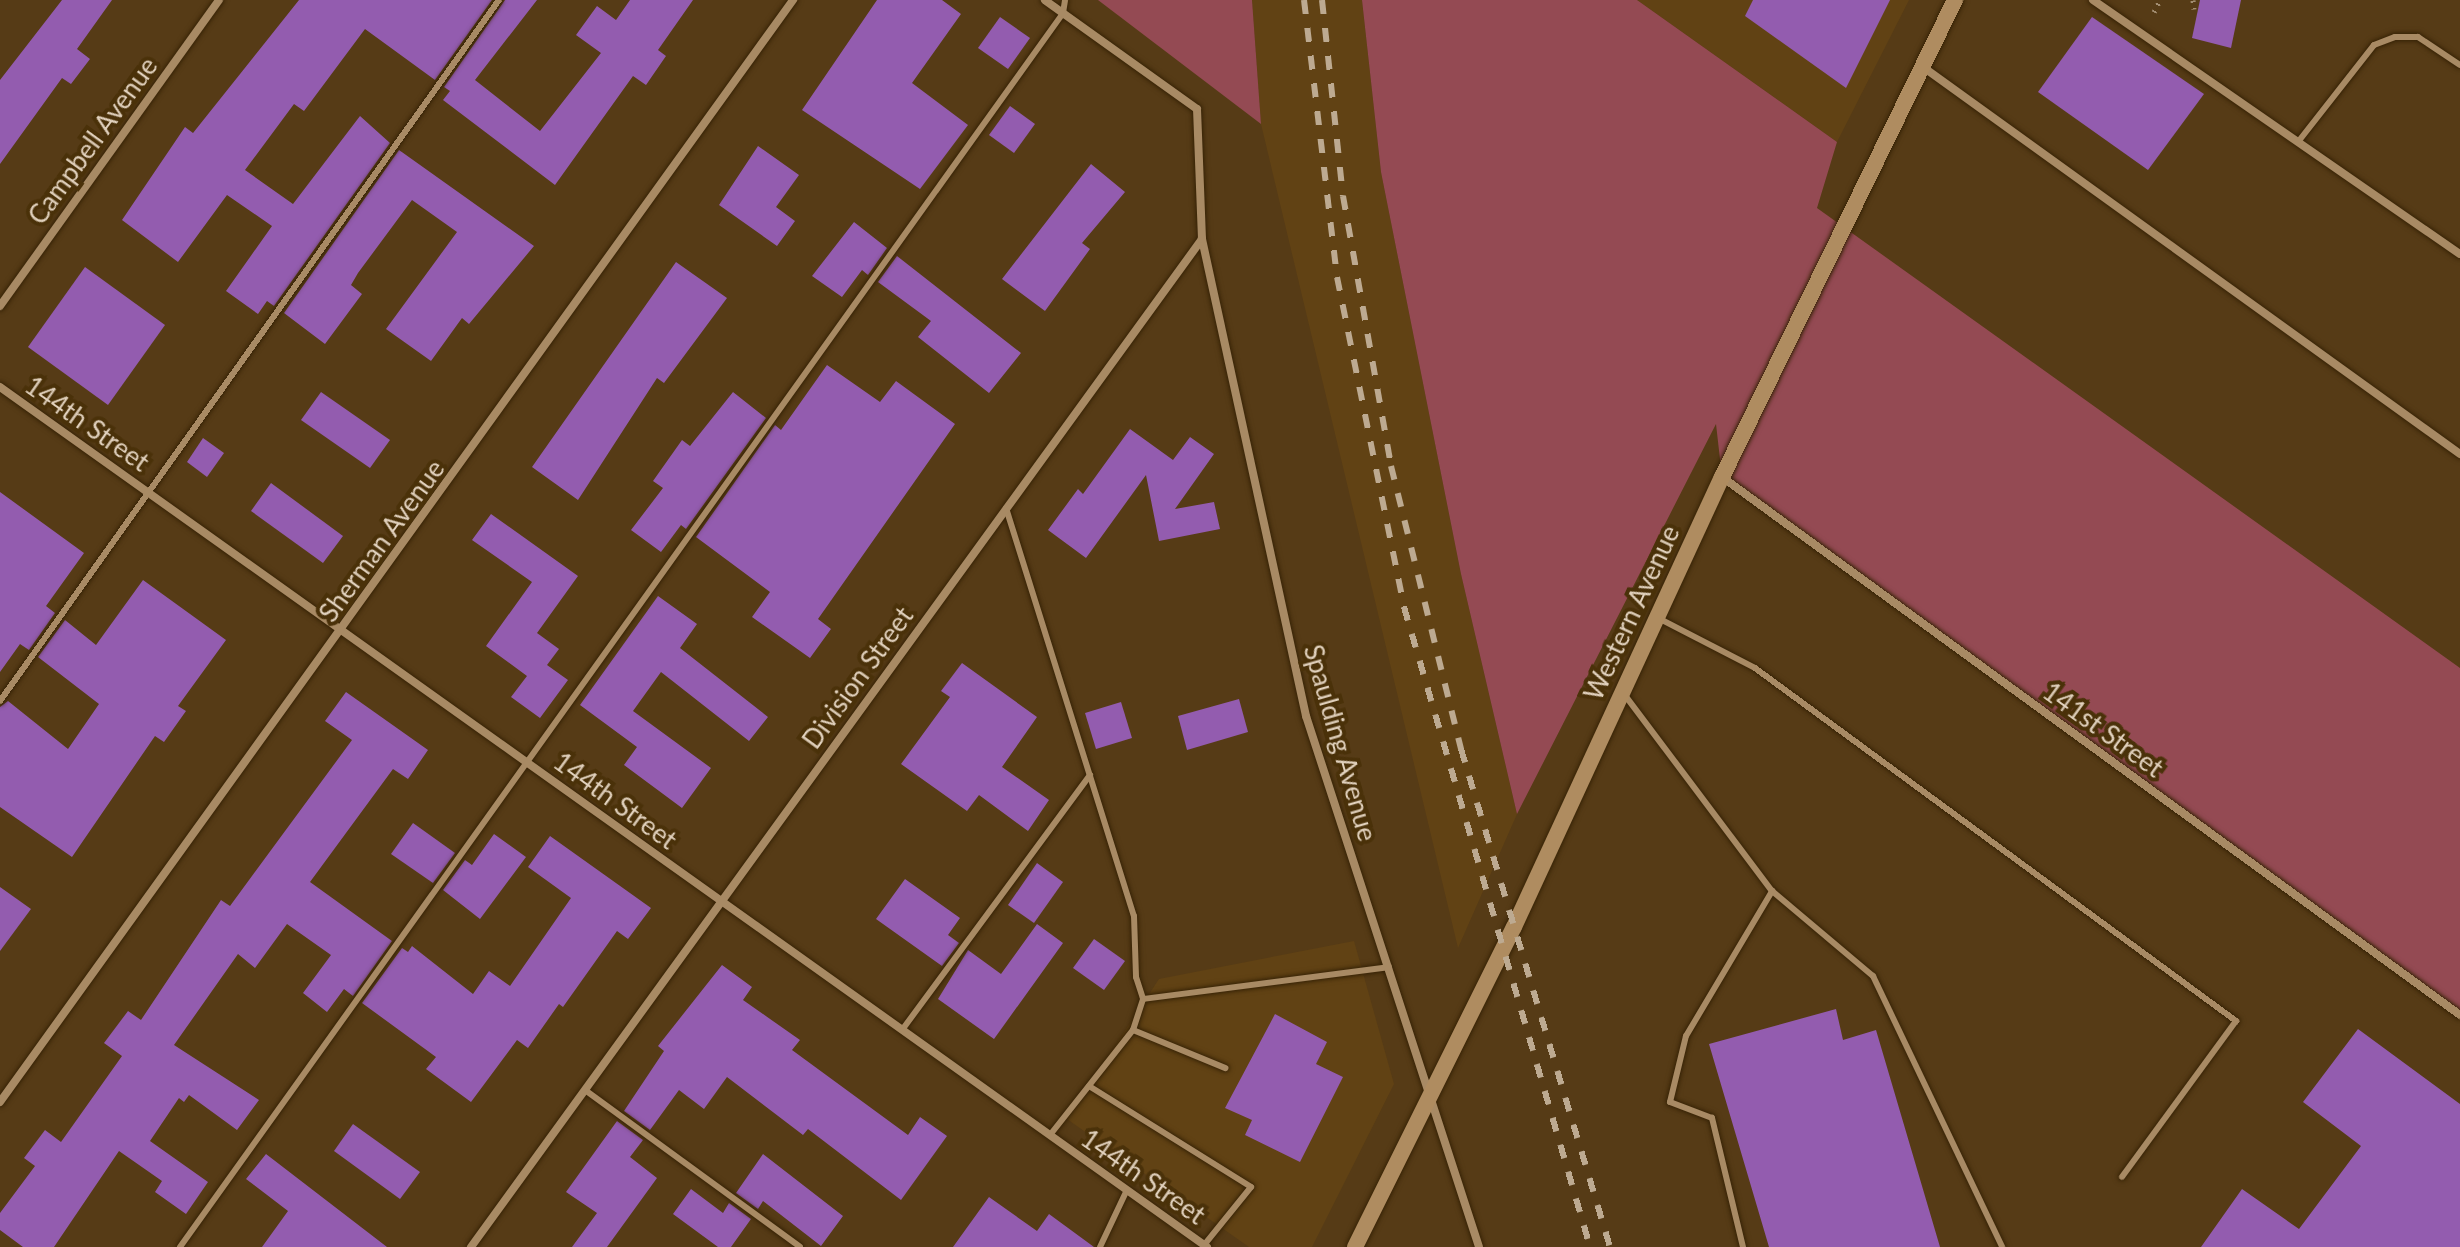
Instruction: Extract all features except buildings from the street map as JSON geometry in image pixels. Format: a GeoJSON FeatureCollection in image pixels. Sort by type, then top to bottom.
{"type":"FeatureCollection","features":[{"type":"Feature","properties":{"kind":"main road","name":"Western Avenue"},"geometry":{"type":"LineString","coordinates":[[1355,1247],[1428,1100],[1722,477],[1955,0]]}},
{"type":"Feature","properties":{"kind":"street","name":"Campbell Avenue"},"geometry":{"type":"LineString","coordinates":[[0,306],[219,0]]}},
{"type":"Feature","properties":{"kind":"street","name":"Sherman Avenue"},"geometry":{"type":"LineString","coordinates":[[0,1102],[342,631],[793,0]]}},
{"type":"Feature","properties":{"kind":"street"},"geometry":{"type":"LineString","coordinates":[[1045,0],[1197,109],[1202,239]]}},
{"type":"Feature","properties":{"kind":"street"},"geometry":{"type":"LineString","coordinates":[[2093,0],[2460,254]]}},
{"type":"Feature","properties":{"kind":"street"},"geometry":{"type":"LineString","coordinates":[[1923,67],[2460,454]]}},
{"type":"Feature","properties":{"kind":"street","name":"Division Street"},"geometry":{"type":"LineString","coordinates":[[471,1247],[1202,239]]}},
{"type":"Feature","properties":{"kind":"street","name":"Spaulding Avenue"},"geometry":{"type":"LineString","coordinates":[[1202,239],[1306,716],[1389,967],[1428,1100],[1479,1247]]}},
{"type":"Feature","properties":{"kind":"street","name":"144th Street"},"geometry":{"type":"LineString","coordinates":[[0,387],[1206,1246]]}},
{"type":"Feature","properties":{"kind":"street","name":"141st Street"},"geometry":{"type":"LineString","coordinates":[[1722,477],[2460,1015]]}},
{"type":"Feature","properties":{"kind":"lane"},"geometry":{"type":"LineString","coordinates":[[0,701],[499,0]]}},
{"type":"Feature","properties":{"kind":"lane"},"geometry":{"type":"LineString","coordinates":[[180,1247],[1063,13],[1065,0]]}},
{"type":"Feature","properties":{"kind":"lane"},"geometry":{"type":"LineString","coordinates":[[2298,142],[2374,45],[2395,37],[2418,37],[2460,65]]}},
{"type":"Feature","properties":{"kind":"lane"},"geometry":{"type":"LineString","coordinates":[[1006,508],[1134,916],[1136,977],[1143,999],[1133,1030],[1050,1135]]}},
{"type":"Feature","properties":{"kind":"lane"},"geometry":{"type":"LineString","coordinates":[[1657,617],[1755,668],[2236,1021],[2122,1177]]}},
{"type":"Feature","properties":{"kind":"lane"},"geometry":{"type":"LineString","coordinates":[[1622,691],[1772,891],[1873,976],[2002,1247]]}},
{"type":"Feature","properties":{"kind":"lane"},"geometry":{"type":"LineString","coordinates":[[902,1030],[1090,775]]}},
{"type":"Feature","properties":{"kind":"lane"},"geometry":{"type":"LineString","coordinates":[[1743,1247],[1712,1118],[1670,1102],[1686,1036],[1772,891]]}},
{"type":"Feature","properties":{"kind":"lane"},"geometry":{"type":"LineString","coordinates":[[1143,999],[1389,967]]}},
{"type":"Feature","properties":{"kind":"lane"},"geometry":{"type":"LineString","coordinates":[[1133,1030],[1225,1068]]}},
{"type":"Feature","properties":{"kind":"lane"},"geometry":{"type":"LineString","coordinates":[[1089,1086],[1251,1187],[1206,1246]]}},
{"type":"Feature","properties":{"kind":"lane"},"geometry":{"type":"LineString","coordinates":[[585,1090],[800,1247]]}},
{"type":"Feature","properties":{"kind":"lane"},"geometry":{"type":"LineString","coordinates":[[1100,1247],[1127,1190]]}},
{"type":"Feature","properties":{"kind":"path"},"geometry":{"type":"LineString","coordinates":[[2154,12],[2160,0]]}},
{"type":"Feature","properties":{"kind":"path"},"geometry":{"type":"LineString","coordinates":[[2193,0],[2194,9]]}},
{"type":"Feature","properties":{"kind":"shaded area"},"geometry":{"type":"Polygon","coordinates":[[[1098,0],[1252,0],[1261,124],[1098,0]]]}},
{"type":"Feature","properties":{"kind":"shaded area"},"geometry":{"type":"Polygon","coordinates":[[[1252,0],[1362,0],[1381,172],[1461,574],[1517,814],[1458,948],[1261,124],[1252,0]]]}},
{"type":"Feature","properties":{"kind":"shaded area"},"geometry":{"type":"Polygon","coordinates":[[[1362,0],[1637,0],[1837,142],[1817,208],[2460,668],[2460,1015],[1722,477],[1716,424],[1517,814],[1461,574],[1381,172],[1362,0]]]}},
{"type":"Feature","properties":{"kind":"shaded area"},"geometry":{"type":"Polygon","coordinates":[[[1637,0],[1909,0],[1837,142],[1637,0]]]}},
{"type":"Feature","properties":{"kind":"shaded area"},"geometry":{"type":"Polygon","coordinates":[[[1354,941],[1394,1084],[1312,1247],[1249,1247],[1067,1119],[1159,979],[1354,941]]]}},
{"type":"Feature","properties":{"kind":"railway"},"geometry":{"type":"LineString","coordinates":[[1304,0],[1337,277],[1404,607],[1590,1247]]}},
{"type":"Feature","properties":{"kind":"railway"},"geometry":{"type":"LineString","coordinates":[[1322,0],[1343,196],[1391,466],[1461,749],[1610,1247]]}}]}
